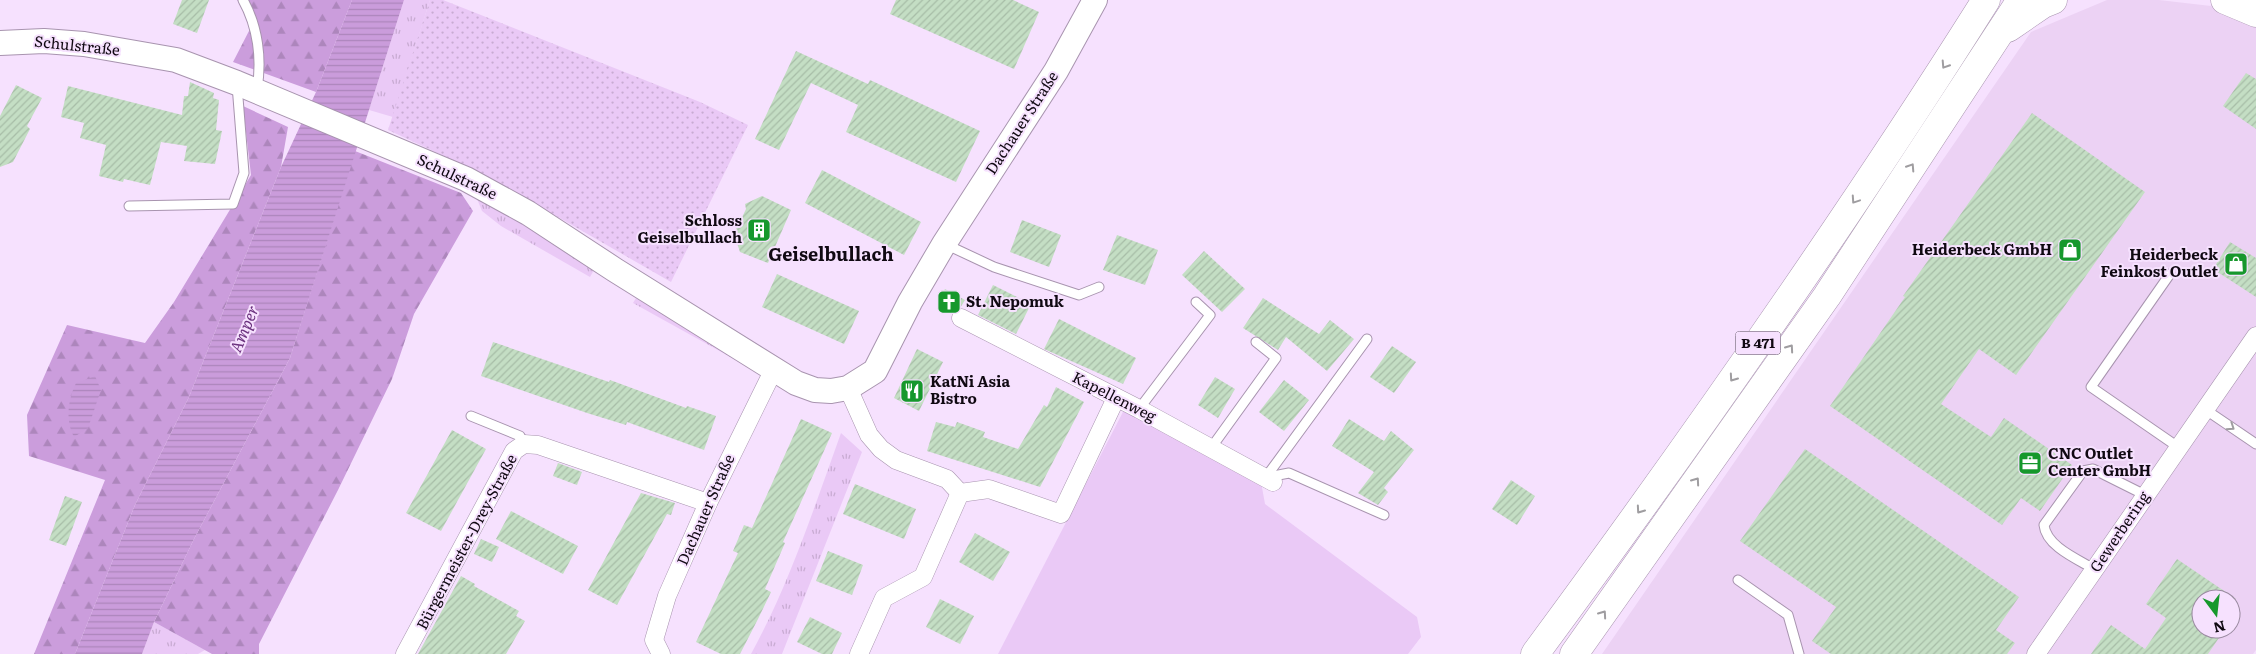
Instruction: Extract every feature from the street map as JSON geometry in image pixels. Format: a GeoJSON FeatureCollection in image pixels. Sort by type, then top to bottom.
{"type":"FeatureCollection","features":[{"type":"Feature","properties":{"kind":"highway","name":"B 471"},"geometry":{"type":"LineString","coordinates":[[1535,654],[1632,521],[1804,278],[1986,0]]}},
{"type":"Feature","properties":{"kind":"highway","name":"B 471"},"geometry":{"type":"LineString","coordinates":[[1574,654],[1827,296],[2021,0]]}},
{"type":"Feature","properties":{"kind":"highway"},"geometry":{"type":"LineString","coordinates":[[1999,34],[2053,0]]}},
{"type":"Feature","properties":{"kind":"highway"},"geometry":{"type":"LineString","coordinates":[[2225,0],[2256,14]]}},
{"type":"Feature","properties":{"kind":"street","name":"Dachauer Straße"},"geometry":{"type":"LineString","coordinates":[[875,371],[910,302],[944,244],[1056,71],[1095,0]]}},
{"type":"Feature","properties":{"kind":"street","name":"Schulstraße"},"geometry":{"type":"LineString","coordinates":[[0,43],[44,41],[123,50],[176,60],[246,87],[466,179],[528,213],[796,383],[815,390],[831,391],[848,388],[875,371]]}},
{"type":"Feature","properties":{"kind":"street","name":"Kapellenweg"},"geometry":{"type":"LineString","coordinates":[[961,318],[1139,409],[1270,480]]}},
{"type":"Feature","properties":{"kind":"street","name":"Gewerbering"},"geometry":{"type":"LineString","coordinates":[[2036,654],[2256,336]]}},
{"type":"Feature","properties":{"kind":"street","name":"Dachauer Straße"},"geometry":{"type":"LineString","coordinates":[[661,654],[654,640],[668,596],[708,503],[774,369]]}},
{"type":"Feature","properties":{"kind":"street"},"geometry":{"type":"LineString","coordinates":[[848,388],[868,435],[881,450],[896,460],[947,479],[960,493]]}},
{"type":"Feature","properties":{"kind":"street"},"geometry":{"type":"LineString","coordinates":[[960,493],[989,489],[1062,514],[1116,398]]}},
{"type":"Feature","properties":{"kind":"street","name":"Bürgermeister-Drey-Straße"},"geometry":{"type":"LineString","coordinates":[[405,654],[514,451],[524,444],[538,445],[708,503]]}},
{"type":"Feature","properties":{"kind":"street"},"geometry":{"type":"LineString","coordinates":[[859,654],[884,598],[924,577],[960,493]]}},
{"type":"Feature","properties":{"kind":"lane"},"geometry":{"type":"LineString","coordinates":[[129,206],[233,204],[244,173],[246,87],[259,79],[258,40],[243,0]]}},
{"type":"Feature","properties":{"kind":"lane"},"geometry":{"type":"LineString","coordinates":[[944,244],[994,267],[1079,295],[1099,287]]}},
{"type":"Feature","properties":{"kind":"lane"},"geometry":{"type":"LineString","coordinates":[[2170,274],[2091,387],[2178,447]]}},
{"type":"Feature","properties":{"kind":"lane"},"geometry":{"type":"LineString","coordinates":[[1139,409],[1210,315],[1196,302]]}},
{"type":"Feature","properties":{"kind":"lane"},"geometry":{"type":"LineString","coordinates":[[1270,480],[1367,339]]}},
{"type":"Feature","properties":{"kind":"lane"},"geometry":{"type":"LineString","coordinates":[[1212,448],[1276,358],[1256,342]]}},
{"type":"Feature","properties":{"kind":"lane"},"geometry":{"type":"LineString","coordinates":[[2206,410],[2256,444]]}},
{"type":"Feature","properties":{"kind":"lane"},"geometry":{"type":"LineString","coordinates":[[471,416],[520,436],[524,444]]}},
{"type":"Feature","properties":{"kind":"lane"},"geometry":{"type":"LineString","coordinates":[[2094,569],[2053,542],[2045,534],[2044,525],[2083,471],[2093,470],[2145,495]]}},
{"type":"Feature","properties":{"kind":"lane"},"geometry":{"type":"LineString","coordinates":[[1270,480],[1289,473],[1384,515]]}},
{"type":"Feature","properties":{"kind":"lane"},"geometry":{"type":"LineString","coordinates":[[1738,580],[1788,615],[1799,654]]}},
{"type":"Feature","properties":{"kind":"shaded area"},"geometry":{"type":"Polygon","coordinates":[[[2107,0],[2159,0],[2211,6],[2214,0],[2256,0],[2256,650],[2253,654],[1602,654],[2031,32],[2107,0]]]}},
{"type":"Feature","properties":{"kind":"green space"},"geometry":{"type":"Polygon","coordinates":[[[237,0],[352,0],[316,92],[233,62],[250,29],[242,6],[237,0]]]}},
{"type":"Feature","properties":{"kind":"green space"},"geometry":{"type":"Polygon","coordinates":[[[404,0],[430,0],[393,117],[369,110],[404,0]]]}},
{"type":"Feature","properties":{"kind":"green space"},"geometry":{"type":"Polygon","coordinates":[[[430,0],[443,0],[700,102],[748,125],[671,282],[483,174],[388,130],[430,0]]]}},
{"type":"Feature","properties":{"kind":"green space"},"geometry":{"type":"Polygon","coordinates":[[[243,106],[288,127],[281,167],[189,397],[135,505],[75,654],[34,654],[105,480],[29,456],[27,415],[67,325],[145,343],[174,302],[251,175],[243,106]]]}},
{"type":"Feature","properties":{"kind":"green space"},"geometry":{"type":"Polygon","coordinates":[[[355,151],[461,193],[473,211],[414,314],[392,379],[338,490],[259,644],[259,654],[212,654],[154,622],[194,539],[290,358],[355,151]]]}},
{"type":"Feature","properties":{"kind":"green space"},"geometry":{"type":"Polygon","coordinates":[[[475,194],[514,215],[594,270],[590,277],[501,226],[482,211],[475,194]]]}},
{"type":"Feature","properties":{"kind":"green space"},"geometry":{"type":"Polygon","coordinates":[[[636,298],[743,360],[743,364],[633,303],[636,298]]]}},
{"type":"Feature","properties":{"kind":"green space"},"geometry":{"type":"Polygon","coordinates":[[[1124,410],[1261,482],[1265,504],[1417,617],[1421,637],[1408,654],[998,654],[1124,410]]]}},
{"type":"Feature","properties":{"kind":"green space"},"geometry":{"type":"Polygon","coordinates":[[[841,433],[862,452],[782,654],[751,654],[789,574],[841,433]]]}},
{"type":"Feature","properties":{"kind":"green space"},"geometry":{"type":"Polygon","coordinates":[[[154,622],[205,650],[198,654],[142,654],[154,622]]]}},
{"type":"Feature","properties":{"kind":"water","name":"Amper"},"geometry":{"type":"Polygon","coordinates":[[[352,0],[404,0],[290,358],[194,539],[154,622],[142,654],[75,654],[135,505],[189,397],[281,167],[316,92],[352,0]]]}},
{"type":"Feature","properties":{"kind":"water"},"geometry":{"type":"Polygon","coordinates":[[[95,376],[101,390],[88,428],[74,437],[69,424],[69,403],[73,390],[76,383],[95,376]]]}},
{"type":"Feature","properties":{"kind":"building"},"geometry":{"type":"Polygon","coordinates":[[[182,0],[209,0],[197,33],[173,24],[182,0]]]}},
{"type":"Feature","properties":{"kind":"building"},"geometry":{"type":"Polygon","coordinates":[[[896,0],[1013,0],[1039,12],[1014,69],[890,14],[896,0]]]}},
{"type":"Feature","properties":{"kind":"building"},"geometry":{"type":"Polygon","coordinates":[[[796,51],[868,84],[870,80],[980,131],[956,182],[846,132],[858,105],[811,83],[779,150],[755,139],[796,51]]]}},
{"type":"Feature","properties":{"kind":"building"},"geometry":{"type":"Polygon","coordinates":[[[2246,73],[2256,79],[2256,129],[2223,106],[2246,73]]]}},
{"type":"Feature","properties":{"kind":"building"},"geometry":{"type":"Polygon","coordinates":[[[190,82],[214,93],[213,98],[219,100],[216,130],[222,131],[215,164],[184,161],[187,146],[161,142],[150,185],[124,179],[123,182],[99,176],[106,145],[80,138],[84,123],[61,117],[68,86],[182,115],[184,96],[188,96],[190,82]]]}},
{"type":"Feature","properties":{"kind":"building"},"geometry":{"type":"Polygon","coordinates":[[[16,85],[42,98],[27,126],[30,129],[13,162],[0,167],[0,116],[16,85]]]}},
{"type":"Feature","properties":{"kind":"building"},"geometry":{"type":"Polygon","coordinates":[[[2032,113],[2145,192],[2016,375],[1979,349],[1941,404],[1991,437],[2004,418],[2072,465],[2040,511],[2021,498],[2002,525],[1830,406],[1905,297],[1903,296],[2032,113]]]}},
{"type":"Feature","properties":{"kind":"building"},"geometry":{"type":"Polygon","coordinates":[[[822,170],[921,222],[904,255],[805,203],[822,170]]]}},
{"type":"Feature","properties":{"kind":"building","name":"Schloss Geiselbullach"},"geometry":{"type":"Polygon","coordinates":[[[762,196],[791,210],[768,263],[740,252],[733,231],[737,228],[746,209],[745,204],[762,196]]]}},
{"type":"Feature","properties":{"kind":"building"},"geometry":{"type":"Polygon","coordinates":[[[1022,220],[1061,235],[1049,267],[1010,252],[1022,220]]]}},
{"type":"Feature","properties":{"kind":"building"},"geometry":{"type":"Polygon","coordinates":[[[1117,235],[1158,250],[1145,285],[1103,270],[1117,235]]]}},
{"type":"Feature","properties":{"kind":"building","name":"Heiderbeck Feinkost Outlet"},"geometry":{"type":"Polygon","coordinates":[[[2230,242],[2256,258],[2256,297],[2213,269],[2230,242]]]}},
{"type":"Feature","properties":{"kind":"building"},"geometry":{"type":"Polygon","coordinates":[[[1204,251],[1245,289],[1222,312],[1182,275],[1204,251]]]}},
{"type":"Feature","properties":{"kind":"building"},"geometry":{"type":"Polygon","coordinates":[[[777,274],[859,311],[844,344],[762,307],[777,274]]]}},
{"type":"Feature","properties":{"kind":"building"},"geometry":{"type":"Polygon","coordinates":[[[993,285],[1031,304],[1016,334],[978,315],[993,285]]]}},
{"type":"Feature","properties":{"kind":"building"},"geometry":{"type":"Polygon","coordinates":[[[945,289],[965,300],[960,308],[954,311],[938,302],[945,289]]]}},
{"type":"Feature","properties":{"kind":"building"},"geometry":{"type":"Polygon","coordinates":[[[1263,298],[1319,334],[1330,320],[1354,339],[1327,371],[1286,337],[1278,350],[1243,328],[1263,298]]]}},
{"type":"Feature","properties":{"kind":"building"},"geometry":{"type":"Polygon","coordinates":[[[1059,319],[1136,358],[1123,384],[1044,349],[1059,319]]]}},
{"type":"Feature","properties":{"kind":"building"},"geometry":{"type":"Polygon","coordinates":[[[493,342],[609,382],[610,380],[686,408],[687,406],[716,416],[704,450],[627,422],[626,425],[587,413],[481,376],[493,342]]]}},
{"type":"Feature","properties":{"kind":"building"},"geometry":{"type":"Polygon","coordinates":[[[1392,346],[1416,362],[1394,393],[1370,377],[1392,346]]]}},
{"type":"Feature","properties":{"kind":"building"},"geometry":{"type":"Polygon","coordinates":[[[917,349],[943,362],[919,411],[894,398],[917,349]]]}},
{"type":"Feature","properties":{"kind":"building"},"geometry":{"type":"Polygon","coordinates":[[[1215,377],[1235,389],[1218,418],[1198,405],[1215,377]]]}},
{"type":"Feature","properties":{"kind":"building"},"geometry":{"type":"Polygon","coordinates":[[[1284,380],[1309,400],[1284,431],[1259,412],[1284,380]]]}},
{"type":"Feature","properties":{"kind":"building"},"geometry":{"type":"Polygon","coordinates":[[[1056,387],[1084,402],[1040,487],[927,451],[936,422],[955,427],[957,422],[985,432],[983,437],[1018,449],[1044,405],[1047,407],[1056,387]]]}},
{"type":"Feature","properties":{"kind":"building"},"geometry":{"type":"Polygon","coordinates":[[[801,419],[832,433],[783,542],[785,543],[765,589],[771,592],[758,619],[740,654],[721,654],[696,642],[738,553],[733,551],[744,525],[752,528],[801,419]]]}},
{"type":"Feature","properties":{"kind":"building"},"geometry":{"type":"Polygon","coordinates":[[[1349,419],[1384,441],[1391,431],[1414,450],[1384,488],[1388,492],[1378,505],[1358,493],[1374,472],[1332,446],[1349,419]]]}},
{"type":"Feature","properties":{"kind":"building"},"geometry":{"type":"Polygon","coordinates":[[[452,430],[486,449],[441,531],[406,513],[452,430]]]}},
{"type":"Feature","properties":{"kind":"building"},"geometry":{"type":"Polygon","coordinates":[[[1805,449],[2019,597],[1996,630],[2015,643],[2007,654],[1831,654],[1812,641],[1836,607],[1740,541],[1805,449]]]}},
{"type":"Feature","properties":{"kind":"building"},"geometry":{"type":"Polygon","coordinates":[[[558,463],[582,472],[577,485],[553,476],[558,463]]]}},
{"type":"Feature","properties":{"kind":"building"},"geometry":{"type":"Polygon","coordinates":[[[1511,480],[1535,496],[1517,525],[1492,509],[1511,480]]]}},
{"type":"Feature","properties":{"kind":"building"},"geometry":{"type":"Polygon","coordinates":[[[855,484],[916,509],[904,539],[843,514],[855,484]]]}},
{"type":"Feature","properties":{"kind":"building"},"geometry":{"type":"Polygon","coordinates":[[[641,493],[675,503],[671,515],[667,514],[617,605],[588,590],[641,493]]]}},
{"type":"Feature","properties":{"kind":"building"},"geometry":{"type":"Polygon","coordinates":[[[65,496],[82,502],[66,546],[49,540],[65,496]]]}},
{"type":"Feature","properties":{"kind":"building"},"geometry":{"type":"Polygon","coordinates":[[[511,511],[578,546],[563,574],[496,539],[511,511]]]}},
{"type":"Feature","properties":{"kind":"building"},"geometry":{"type":"Polygon","coordinates":[[[975,533],[1010,552],[993,581],[959,562],[975,533]]]}},
{"type":"Feature","properties":{"kind":"building"},"geometry":{"type":"Polygon","coordinates":[[[481,539],[499,547],[492,562],[474,554],[481,539]]]}},
{"type":"Feature","properties":{"kind":"building"},"geometry":{"type":"Polygon","coordinates":[[[828,551],[863,565],[852,595],[816,581],[828,551]]]}},
{"type":"Feature","properties":{"kind":"building"},"geometry":{"type":"Polygon","coordinates":[[[2177,559],[2221,589],[2191,589],[2191,639],[2218,639],[2208,654],[2091,654],[2111,625],[2145,649],[2166,618],[2146,604],[2177,559]]]}},
{"type":"Feature","properties":{"kind":"building"},"geometry":{"type":"Polygon","coordinates":[[[461,576],[475,584],[474,586],[519,611],[516,616],[525,621],[506,654],[418,654],[461,576]]]}},
{"type":"Feature","properties":{"kind":"building"},"geometry":{"type":"Polygon","coordinates":[[[940,599],[974,616],[960,644],[926,627],[940,599]]]}},
{"type":"Feature","properties":{"kind":"building"},"geometry":{"type":"Polygon","coordinates":[[[810,617],[842,633],[832,654],[822,654],[797,642],[810,617]]]}},
{"type":"Feature","properties":{"kind":"place","name":"Schloss Geiselbullach"},"geometry":{"type":"Point","coordinates":[759,230]}},
{"type":"Feature","properties":{"kind":"place","name":"Heiderbeck GmbH"},"geometry":{"type":"Point","coordinates":[2070,250]}},
{"type":"Feature","properties":{"kind":"place","name":"Heiderbeck Feinkost Outlet"},"geometry":{"type":"Point","coordinates":[2236,264]}},
{"type":"Feature","properties":{"kind":"place","name":"St. Nepomuk"},"geometry":{"type":"Point","coordinates":[949,302]}},
{"type":"Feature","properties":{"kind":"place","name":"KatNi Asia Bistro"},"geometry":{"type":"Point","coordinates":[912,391]}},
{"type":"Feature","properties":{"kind":"place","name":"CNC Outlet Center GmbH"},"geometry":{"type":"Point","coordinates":[2030,463]}},
{"type":"Feature","properties":{"kind":"district","name":"Geiselbullach"},"geometry":{"type":"Point","coordinates":[831,255]}}]}
